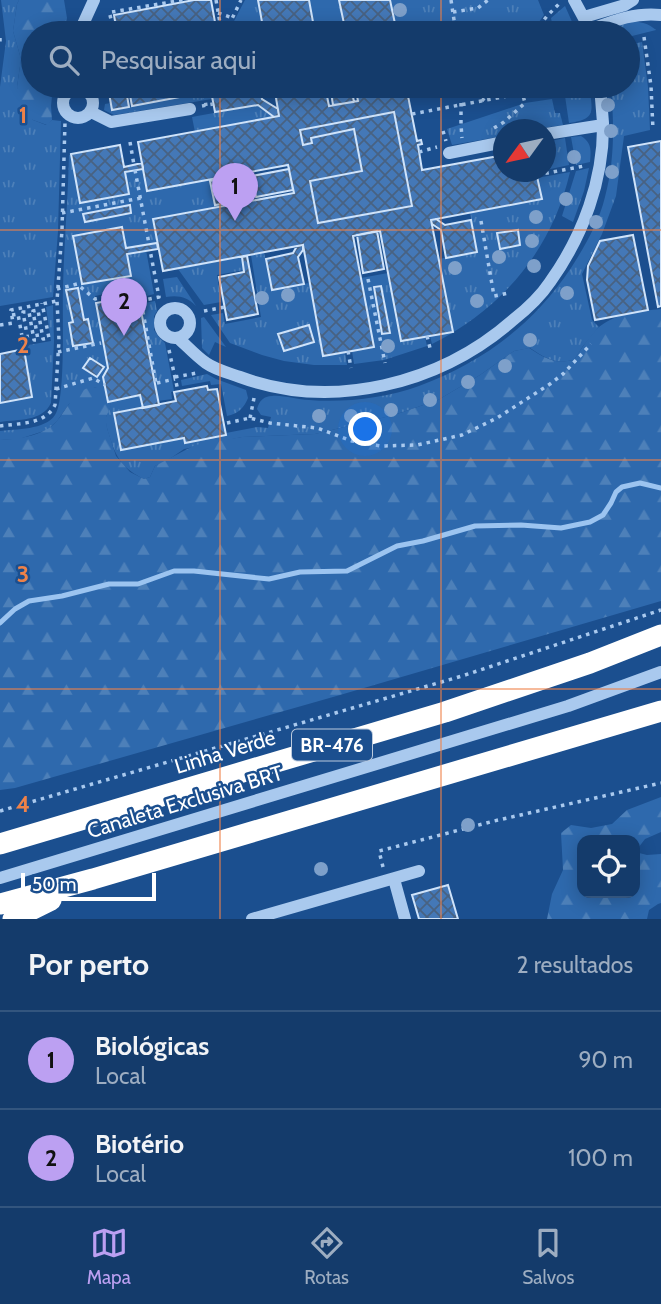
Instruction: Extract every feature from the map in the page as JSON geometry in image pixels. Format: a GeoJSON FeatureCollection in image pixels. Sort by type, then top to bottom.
{"type":"FeatureCollection","features":[{"type":"Feature","properties":{"kind":"highway","name":"Linha Verde"},"geometry":{"type":"LineString","coordinates":[[0,844],[445,712],[590,663],[661,635]]}},
{"type":"Feature","properties":{"kind":"highway"},"geometry":{"type":"LineString","coordinates":[[0,904],[661,711]]}},
{"type":"Feature","properties":{"kind":"highway"},"geometry":{"type":"LineString","coordinates":[[13,919],[93,879]]}},
{"type":"Feature","properties":{"kind":"lane"},"geometry":{"type":"LineString","coordinates":[[84,21],[94,0]]}},
{"type":"Feature","properties":{"kind":"lane"},"geometry":{"type":"LineString","coordinates":[[574,0],[585,21]]}},
{"type":"Feature","properties":{"kind":"lane"},"geometry":{"type":"LineString","coordinates":[[584,17],[634,0]]}},
{"type":"Feature","properties":{"kind":"lane"},"geometry":{"type":"LineString","coordinates":[[615,21],[648,13],[661,15]]}},
{"type":"Feature","properties":{"kind":"lane"},"geometry":{"type":"LineString","coordinates":[[64,98],[65,112],[75,118],[81,118],[91,111],[92,98]]}},
{"type":"Feature","properties":{"kind":"lane"},"geometry":{"type":"LineString","coordinates":[[178,338],[206,363],[219,369],[257,383],[313,392],[374,388],[415,378],[454,362],[482,345],[530,306],[550,283],[571,248],[586,217],[600,164],[603,125],[601,98]]}},
{"type":"Feature","properties":{"kind":"lane"},"geometry":{"type":"LineString","coordinates":[[91,111],[111,122],[190,108]]}},
{"type":"Feature","properties":{"kind":"lane"},"geometry":{"type":"LineString","coordinates":[[556,132],[603,125]]}},
{"type":"Feature","properties":{"kind":"lane"},"geometry":{"type":"LineString","coordinates":[[449,153],[493,144]]}},
{"type":"Feature","properties":{"kind":"lane","name":"Canaleta Exclusiva BRT"},"geometry":{"type":"LineString","coordinates":[[0,878],[568,706],[661,672]]}},
{"type":"Feature","properties":{"kind":"lane"},"geometry":{"type":"LineString","coordinates":[[252,919],[389,874],[419,871]]}},
{"type":"Feature","properties":{"kind":"lane"},"geometry":{"type":"LineString","coordinates":[[389,874],[405,919]]}},
{"type":"Feature","properties":{"kind":"path"},"geometry":{"type":"LineString","coordinates":[[112,21],[111,14],[183,0]]}},
{"type":"Feature","properties":{"kind":"path"},"geometry":{"type":"LineString","coordinates":[[216,0],[220,21]]}},
{"type":"Feature","properties":{"kind":"path"},"geometry":{"type":"LineString","coordinates":[[231,21],[241,0]]}},
{"type":"Feature","properties":{"kind":"path"},"geometry":{"type":"LineString","coordinates":[[450,0],[454,21]]}},
{"type":"Feature","properties":{"kind":"path"},"geometry":{"type":"LineString","coordinates":[[453,12],[478,8],[488,0]]}},
{"type":"Feature","properties":{"kind":"path"},"geometry":{"type":"LineString","coordinates":[[543,21],[560,3]]}},
{"type":"Feature","properties":{"kind":"path"},"geometry":{"type":"LineString","coordinates":[[218,13],[233,18]]}},
{"type":"Feature","properties":{"kind":"path"},"geometry":{"type":"LineString","coordinates":[[644,37],[651,86],[653,130]]}},
{"type":"Feature","properties":{"kind":"path"},"geometry":{"type":"LineString","coordinates":[[205,98],[206,106]]}},
{"type":"Feature","properties":{"kind":"path"},"geometry":{"type":"LineString","coordinates":[[461,98],[463,140]]}},
{"type":"Feature","properties":{"kind":"path"},"geometry":{"type":"LineString","coordinates":[[412,114],[497,98]]}},
{"type":"Feature","properties":{"kind":"path"},"geometry":{"type":"LineString","coordinates":[[524,98],[525,103]]}},
{"type":"Feature","properties":{"kind":"path"},"geometry":{"type":"LineString","coordinates":[[0,426],[38,421],[46,417],[55,405],[65,122]]}},
{"type":"Feature","properties":{"kind":"path"},"geometry":{"type":"LineString","coordinates":[[130,142],[159,298],[140,301]]}},
{"type":"Feature","properties":{"kind":"path"},"geometry":{"type":"LineString","coordinates":[[556,171],[589,166]]}},
{"type":"Feature","properties":{"kind":"path"},"geometry":{"type":"LineString","coordinates":[[62,213],[141,198]]}},
{"type":"Feature","properties":{"kind":"path"},"geometry":{"type":"LineString","coordinates":[[481,221],[494,296],[509,293]]}},
{"type":"Feature","properties":{"kind":"path"},"geometry":{"type":"LineString","coordinates":[[368,279],[384,363]]}},
{"type":"Feature","properties":{"kind":"path"},"geometry":{"type":"LineString","coordinates":[[57,289],[77,284],[95,299],[139,290],[156,383],[198,373]]}},
{"type":"Feature","properties":{"kind":"path"},"geometry":{"type":"LineString","coordinates":[[0,325],[13,323],[11,310],[57,301]]}},
{"type":"Feature","properties":{"kind":"path"},"geometry":{"type":"LineString","coordinates":[[12,315],[18,314],[23,342],[28,341],[23,312],[29,312],[34,340],[38,340],[33,311],[38,310],[43,339],[49,338],[42,303]]}},
{"type":"Feature","properties":{"kind":"path"},"geometry":{"type":"LineString","coordinates":[[204,311],[225,307]]}},
{"type":"Feature","properties":{"kind":"path"},"geometry":{"type":"LineString","coordinates":[[427,336],[430,348]]}},
{"type":"Feature","properties":{"kind":"path"},"geometry":{"type":"LineString","coordinates":[[58,352],[101,343]]}},
{"type":"Feature","properties":{"kind":"path"},"geometry":{"type":"LineString","coordinates":[[227,423],[250,418],[317,428],[352,441],[381,446],[417,445],[451,438],[497,418],[550,384],[591,344]]}},
{"type":"Feature","properties":{"kind":"path"},"geometry":{"type":"LineString","coordinates":[[169,350],[178,391]]}},
{"type":"Feature","properties":{"kind":"path"},"geometry":{"type":"LineString","coordinates":[[348,351],[351,368]]}},
{"type":"Feature","properties":{"kind":"path"},"geometry":{"type":"LineString","coordinates":[[56,389],[93,378],[105,385]]}},
{"type":"Feature","properties":{"kind":"path"},"geometry":{"type":"LineString","coordinates":[[250,418],[254,398]]}},
{"type":"Feature","properties":{"kind":"path"},"geometry":{"type":"LineString","coordinates":[[0,811],[462,676],[661,610]]}},
{"type":"Feature","properties":{"kind":"path"},"geometry":{"type":"LineString","coordinates":[[389,874],[379,851],[494,821],[661,783]]}},
{"type":"Feature","properties":{"kind":"green space"},"geometry":{"type":"Polygon","coordinates":[[[1,0],[19,0],[13,31],[21,59],[17,87],[33,120],[46,125],[52,120],[61,121],[53,297],[0,306],[0,87],[6,41],[1,0]]]}},
{"type":"Feature","properties":{"kind":"green space"},"geometry":{"type":"Polygon","coordinates":[[[19,0],[64,0],[67,18],[66,21],[21,21],[21,59],[13,31],[19,0]]]}},
{"type":"Feature","properties":{"kind":"green space"},"geometry":{"type":"Polygon","coordinates":[[[245,0],[258,0],[262,21],[234,21],[245,0]]]}},
{"type":"Feature","properties":{"kind":"green space"},"geometry":{"type":"Polygon","coordinates":[[[309,0],[339,0],[343,21],[313,21],[309,0]]]}},
{"type":"Feature","properties":{"kind":"green space"},"geometry":{"type":"Polygon","coordinates":[[[390,0],[538,0],[544,15],[540,21],[394,21],[390,0]]]}},
{"type":"Feature","properties":{"kind":"green space"},"geometry":{"type":"Polygon","coordinates":[[[565,6],[572,21],[552,21],[551,18],[565,6]]]}},
{"type":"Feature","properties":{"kind":"green space"},"geometry":{"type":"Polygon","coordinates":[[[640,22],[644,23],[656,30],[640,34],[640,22]]]}},
{"type":"Feature","properties":{"kind":"green space"},"geometry":{"type":"Polygon","coordinates":[[[640,42],[648,87],[650,130],[624,136],[616,196],[602,234],[582,274],[592,320],[599,327],[574,360],[551,360],[530,348],[514,351],[438,400],[394,415],[315,434],[242,437],[184,449],[155,466],[150,477],[144,479],[122,463],[106,425],[111,401],[140,395],[143,408],[114,414],[121,449],[184,438],[186,443],[257,427],[268,428],[271,417],[261,415],[257,409],[267,397],[336,401],[393,394],[442,376],[505,339],[540,307],[556,288],[576,260],[595,225],[611,169],[612,98],[640,98],[640,42]]]}},
{"type":"Feature","properties":{"kind":"green space"},"geometry":{"type":"Polygon","coordinates":[[[21,59],[21,98],[52,98],[52,120],[47,125],[33,120],[21,105],[17,87],[21,59]]]}},
{"type":"Feature","properties":{"kind":"green space"},"geometry":{"type":"Polygon","coordinates":[[[174,98],[212,99],[114,115],[104,110],[105,104],[111,103],[112,110],[174,98]]]}},
{"type":"Feature","properties":{"kind":"green space"},"geometry":{"type":"Polygon","coordinates":[[[565,98],[591,98],[590,114],[583,120],[569,123],[565,98]]]}},
{"type":"Feature","properties":{"kind":"green space"},"geometry":{"type":"Polygon","coordinates":[[[552,99],[555,113],[560,113],[563,125],[556,126],[556,119],[493,119],[493,138],[452,145],[447,129],[525,103],[552,99]]]}},
{"type":"Feature","properties":{"kind":"green space"},"geometry":{"type":"Polygon","coordinates":[[[258,105],[274,117],[195,132],[192,117],[258,105]]]}},
{"type":"Feature","properties":{"kind":"green space"},"geometry":{"type":"Polygon","coordinates":[[[581,136],[590,147],[590,162],[576,165],[571,137],[581,136]]]}},
{"type":"Feature","properties":{"kind":"green space"},"geometry":{"type":"Polygon","coordinates":[[[565,138],[569,165],[556,168],[556,140],[565,138]]]}},
{"type":"Feature","properties":{"kind":"green space"},"geometry":{"type":"Polygon","coordinates":[[[71,154],[80,202],[129,194],[125,172],[143,169],[244,173],[249,202],[153,219],[157,243],[126,248],[122,226],[73,236],[81,285],[131,276],[127,254],[146,250],[154,294],[143,297],[141,287],[127,290],[126,285],[104,289],[105,294],[95,296],[108,368],[103,377],[106,391],[94,387],[69,404],[47,430],[19,439],[0,440],[0,431],[44,424],[55,415],[58,406],[62,374],[64,271],[71,154]]]}},
{"type":"Feature","properties":{"kind":"green space"},"geometry":{"type":"Polygon","coordinates":[[[589,168],[573,222],[562,216],[576,171],[589,168]]]}},
{"type":"Feature","properties":{"kind":"green space"},"geometry":{"type":"Polygon","coordinates":[[[570,172],[551,227],[537,251],[502,295],[457,330],[432,344],[430,336],[453,331],[439,259],[477,252],[470,212],[541,199],[538,182],[556,182],[556,175],[570,172]]]}},
{"type":"Feature","properties":{"kind":"green space"},"geometry":{"type":"Polygon","coordinates":[[[264,252],[272,290],[309,283],[323,355],[345,352],[347,365],[284,361],[230,343],[211,315],[223,313],[225,324],[261,317],[251,255],[264,252]]]}},
{"type":"Feature","properties":{"kind":"green space"},"geometry":{"type":"Polygon","coordinates":[[[242,257],[244,270],[217,275],[221,302],[204,305],[178,269],[242,257]]]}},
{"type":"Feature","properties":{"kind":"green space"},"geometry":{"type":"Polygon","coordinates":[[[388,273],[401,341],[425,337],[427,346],[384,360],[354,364],[352,351],[361,278],[388,273]]]}},
{"type":"Feature","properties":{"kind":"green space"},"geometry":{"type":"Polygon","coordinates":[[[177,277],[196,306],[182,297],[166,297],[163,279],[177,277]]]}},
{"type":"Feature","properties":{"kind":"green space"},"geometry":{"type":"Polygon","coordinates":[[[155,301],[157,311],[154,316],[154,330],[165,343],[174,391],[171,392],[172,399],[158,401],[139,304],[155,301]]]}},
{"type":"Feature","properties":{"kind":"green space"},"geometry":{"type":"Polygon","coordinates":[[[53,305],[51,403],[36,417],[0,422],[0,403],[32,397],[23,346],[51,341],[46,307],[53,305]]]}},
{"type":"Feature","properties":{"kind":"green space"},"geometry":{"type":"Polygon","coordinates":[[[661,309],[661,601],[15,788],[0,790],[0,440],[44,431],[55,423],[79,393],[93,387],[99,388],[110,392],[111,406],[106,417],[107,428],[116,456],[130,472],[144,479],[150,477],[155,466],[195,445],[242,437],[315,434],[394,415],[438,400],[514,351],[529,348],[550,360],[574,360],[603,324],[627,314],[661,309]]]}},
{"type":"Feature","properties":{"kind":"green space"},"geometry":{"type":"Polygon","coordinates":[[[204,317],[226,347],[215,342],[209,355],[202,348],[201,318],[204,317]]]}},
{"type":"Feature","properties":{"kind":"green space"},"geometry":{"type":"Polygon","coordinates":[[[207,374],[246,390],[248,398],[245,405],[227,416],[221,384],[211,385],[210,381],[182,386],[181,380],[207,374]]]}},
{"type":"Feature","properties":{"kind":"green space"},"geometry":{"type":"Polygon","coordinates":[[[661,797],[661,832],[645,839],[640,846],[640,835],[577,835],[577,898],[640,898],[640,853],[661,854],[661,903],[649,910],[647,919],[547,919],[552,894],[563,870],[561,833],[571,825],[591,828],[612,824],[627,810],[661,797]]]}},
{"type":"Feature","properties":{"kind":"building"},"geometry":{"type":"Polygon","coordinates":[[[194,0],[211,0],[215,21],[115,21],[114,15],[194,0]]]}},
{"type":"Feature","properties":{"kind":"building"},"geometry":{"type":"Polygon","coordinates":[[[258,0],[309,0],[313,21],[262,21],[258,0]]]}},
{"type":"Feature","properties":{"kind":"building"},"geometry":{"type":"Polygon","coordinates":[[[339,0],[390,0],[394,21],[343,21],[339,0]]]}},
{"type":"Feature","properties":{"kind":"building"},"geometry":{"type":"Polygon","coordinates":[[[110,98],[127,98],[129,107],[112,110],[110,98]]]}},
{"type":"Feature","properties":{"kind":"building"},"geometry":{"type":"Polygon","coordinates":[[[130,98],[175,98],[132,106],[130,98]]]}},
{"type":"Feature","properties":{"kind":"building"},"geometry":{"type":"Polygon","coordinates":[[[212,98],[262,98],[278,109],[279,116],[274,117],[258,105],[215,112],[212,98]]]}},
{"type":"Feature","properties":{"kind":"building"},"geometry":{"type":"Polygon","coordinates":[[[276,98],[327,98],[329,106],[358,101],[357,98],[408,98],[417,141],[421,140],[422,144],[418,145],[422,170],[493,157],[493,182],[538,182],[542,199],[431,220],[453,332],[401,341],[380,231],[353,236],[374,347],[323,356],[303,245],[163,271],[153,219],[294,193],[288,165],[147,191],[138,142],[279,116],[276,98]],[[394,112],[300,130],[303,145],[312,143],[311,138],[354,129],[362,171],[310,181],[318,223],[412,206],[394,112]]]}},
{"type":"Feature","properties":{"kind":"building"},"geometry":{"type":"Polygon","coordinates":[[[332,98],[353,98],[354,102],[333,105],[332,98]]]}},
{"type":"Feature","properties":{"kind":"building"},"geometry":{"type":"Polygon","coordinates":[[[394,112],[412,206],[318,223],[310,181],[362,171],[354,129],[311,138],[312,143],[303,145],[300,130],[394,112]]]}},
{"type":"Feature","properties":{"kind":"building"},"geometry":{"type":"Polygon","coordinates":[[[661,141],[661,306],[658,307],[628,147],[661,141]]]}},
{"type":"Feature","properties":{"kind":"building"},"geometry":{"type":"Polygon","coordinates":[[[120,145],[124,167],[142,163],[143,167],[125,172],[129,194],[80,203],[71,154],[120,145]]]}},
{"type":"Feature","properties":{"kind":"building"},"geometry":{"type":"Polygon","coordinates":[[[289,169],[293,190],[256,197],[252,176],[289,169]]]}},
{"type":"Feature","properties":{"kind":"building"},"geometry":{"type":"Polygon","coordinates":[[[229,177],[234,202],[215,205],[210,181],[229,177]]]}},
{"type":"Feature","properties":{"kind":"building"},"geometry":{"type":"Polygon","coordinates":[[[245,185],[247,194],[234,197],[232,188],[245,185]]]}},
{"type":"Feature","properties":{"kind":"building"},"geometry":{"type":"Polygon","coordinates":[[[130,205],[131,213],[85,222],[83,214],[130,205]]]}},
{"type":"Feature","properties":{"kind":"building"},"geometry":{"type":"Polygon","coordinates":[[[436,219],[445,225],[471,220],[477,252],[446,258],[441,230],[432,224],[431,220],[436,219]]]}},
{"type":"Feature","properties":{"kind":"building"},"geometry":{"type":"Polygon","coordinates":[[[122,227],[126,248],[157,243],[158,249],[127,254],[131,276],[82,284],[73,236],[122,227]]]}},
{"type":"Feature","properties":{"kind":"building"},"geometry":{"type":"Polygon","coordinates":[[[518,230],[520,245],[500,249],[497,233],[518,230]]]}},
{"type":"Feature","properties":{"kind":"building"},"geometry":{"type":"Polygon","coordinates":[[[377,231],[384,269],[363,273],[357,235],[377,231]]]}},
{"type":"Feature","properties":{"kind":"building"},"geometry":{"type":"Polygon","coordinates":[[[633,235],[648,310],[595,320],[587,280],[588,266],[600,241],[633,235]]]}},
{"type":"Feature","properties":{"kind":"building"},"geometry":{"type":"Polygon","coordinates":[[[303,245],[298,257],[304,284],[272,290],[266,259],[293,253],[297,246],[303,245]]]}},
{"type":"Feature","properties":{"kind":"building"},"geometry":{"type":"Polygon","coordinates":[[[247,256],[258,314],[227,320],[219,277],[244,272],[242,257],[247,256]]]}},
{"type":"Feature","properties":{"kind":"building"},"geometry":{"type":"Polygon","coordinates":[[[381,286],[390,333],[382,334],[374,287],[381,286]]]}},
{"type":"Feature","properties":{"kind":"building"},"geometry":{"type":"Polygon","coordinates":[[[78,288],[84,320],[88,319],[93,343],[73,346],[69,323],[73,322],[66,290],[78,288]]]}},
{"type":"Feature","properties":{"kind":"building"},"geometry":{"type":"Polygon","coordinates":[[[138,295],[159,405],[143,408],[140,395],[108,402],[103,377],[108,368],[96,303],[138,295]]]}},
{"type":"Feature","properties":{"kind":"building"},"geometry":{"type":"Polygon","coordinates":[[[309,325],[314,342],[284,351],[278,334],[309,325]]]}},
{"type":"Feature","properties":{"kind":"building"},"geometry":{"type":"Polygon","coordinates":[[[24,349],[32,397],[0,403],[0,354],[24,349]]]}},
{"type":"Feature","properties":{"kind":"building"},"geometry":{"type":"Polygon","coordinates":[[[90,358],[104,367],[97,377],[83,368],[90,358]]]}},
{"type":"Feature","properties":{"kind":"building"},"geometry":{"type":"Polygon","coordinates":[[[207,386],[208,390],[217,389],[226,435],[185,443],[184,438],[121,450],[114,413],[176,401],[174,392],[207,386]]]}},
{"type":"Feature","properties":{"kind":"building"},"geometry":{"type":"Polygon","coordinates":[[[448,885],[458,919],[419,919],[412,895],[448,885]]]}},
{"type":"Feature","properties":{"kind":"waterway"},"geometry":{"type":"LineString","coordinates":[[0,623],[29,601],[109,584],[138,584],[174,571],[269,579],[300,572],[347,571],[397,546],[475,526],[561,528],[590,522],[603,515],[616,492],[622,487],[640,483],[661,488]]}},
{"type":"Feature","properties":{"kind":"place","name":"Biológicas"},"geometry":{"type":"Point","coordinates":[235,221]}},
{"type":"Feature","properties":{"kind":"place","name":"Biotério"},"geometry":{"type":"Point","coordinates":[124,336]}}]}
